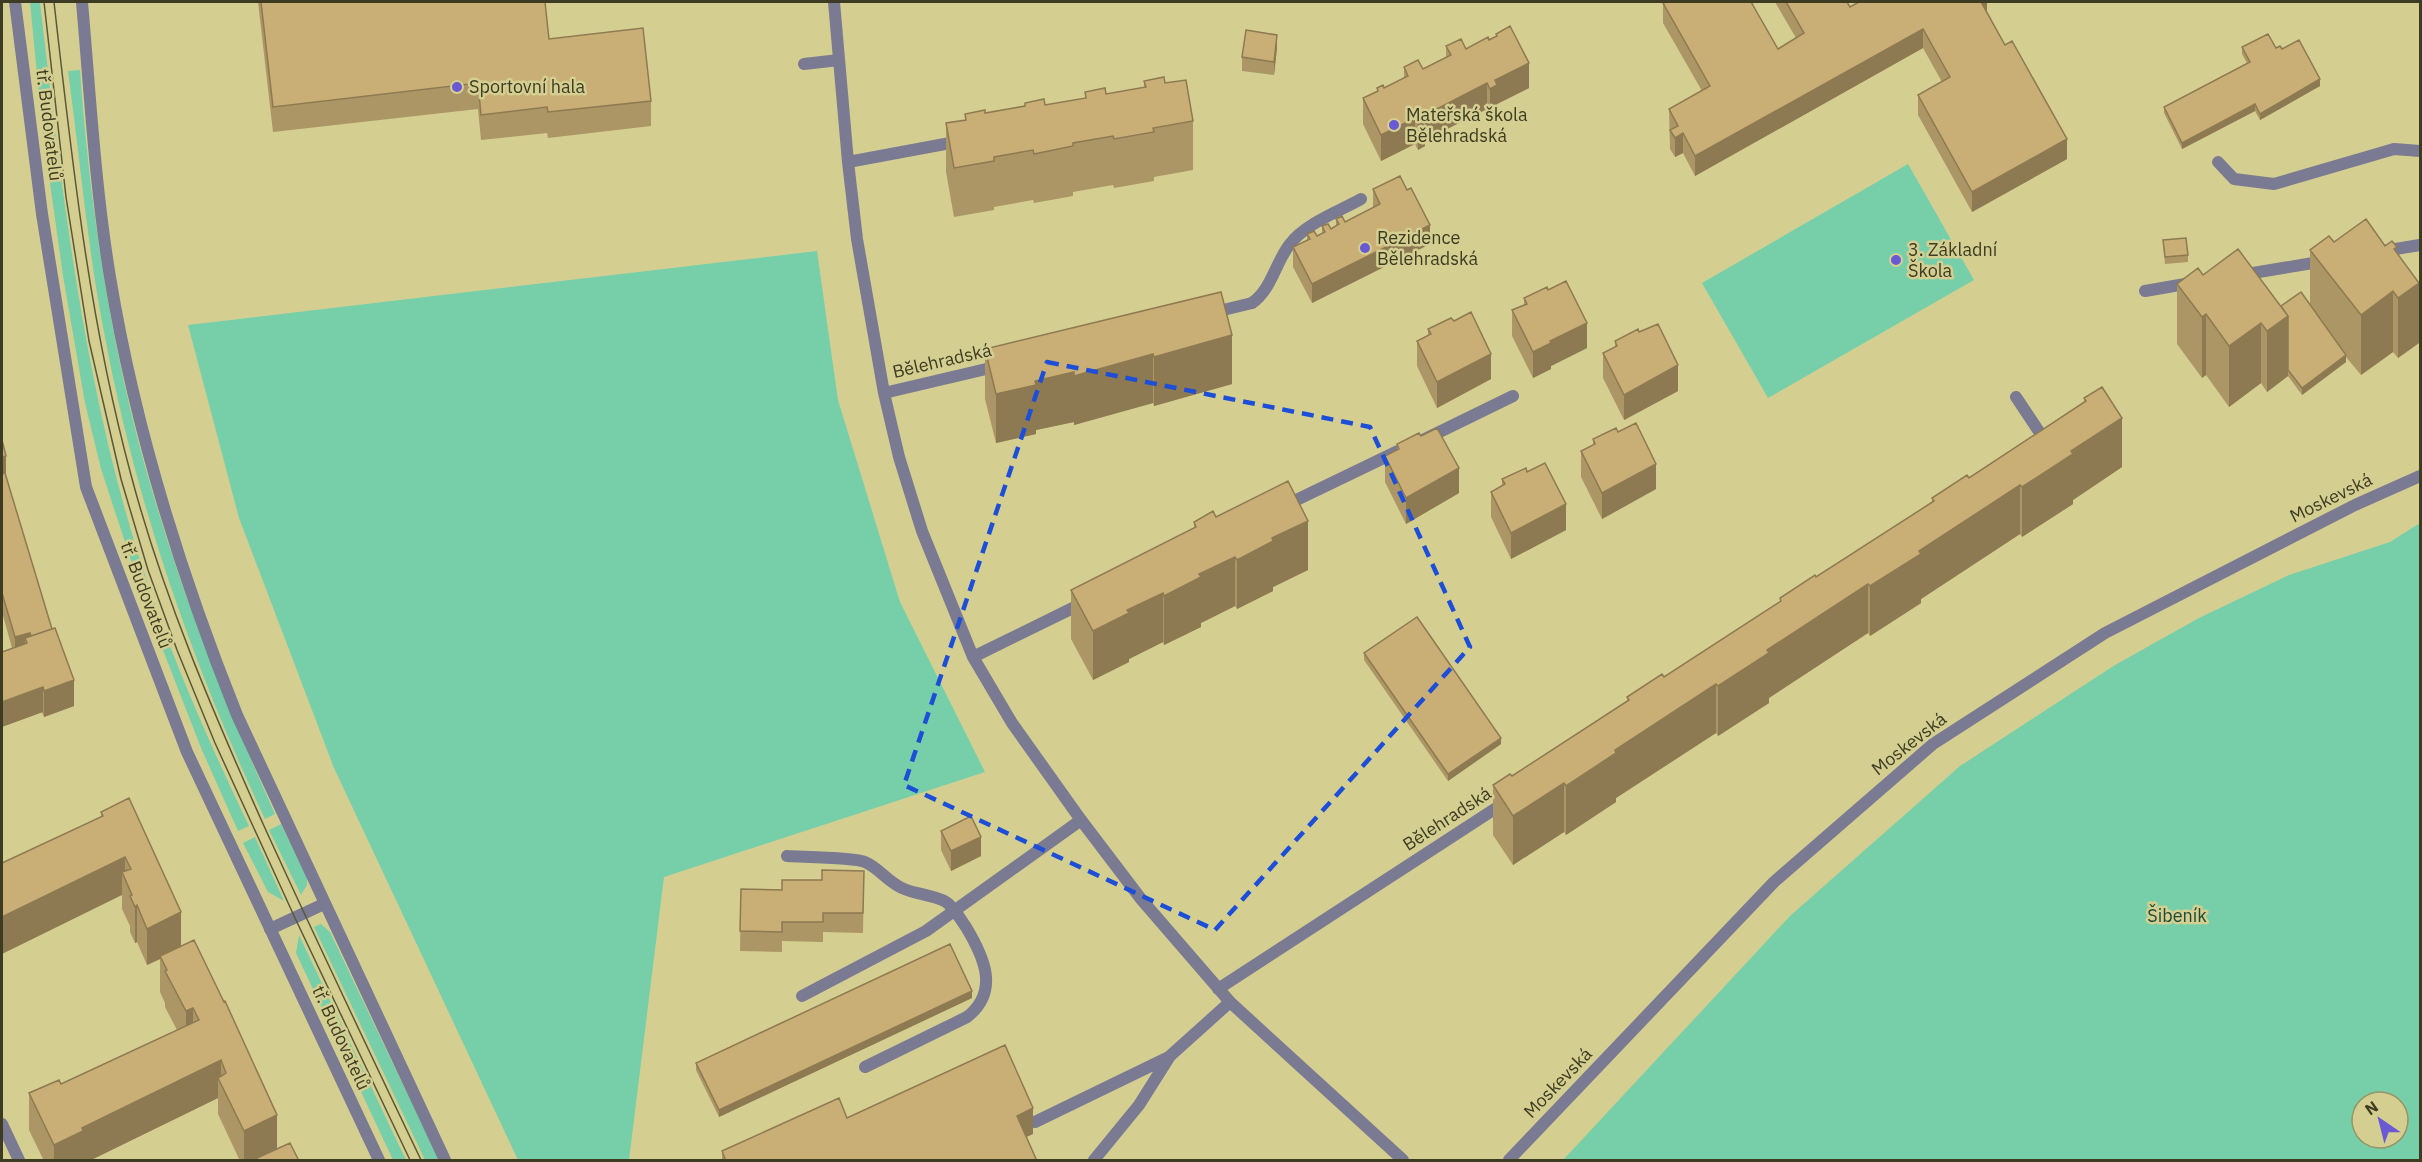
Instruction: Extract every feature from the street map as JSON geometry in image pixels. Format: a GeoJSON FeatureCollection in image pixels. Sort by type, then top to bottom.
{"type":"FeatureCollection","features":[{"type":"Feature","properties":{"kind":"street","name":"tř. Budovatelů"},"geometry":{"type":"LineString","coordinates":[[15,2],[42,214],[86,487],[188,752],[379,1161]]}},
{"type":"Feature","properties":{"kind":"street"},"geometry":{"type":"LineString","coordinates":[[82,2],[97,174],[110,276],[144,440],[164,512],[210,649],[237,716],[445,1161]]}},
{"type":"Feature","properties":{"kind":"street","name":"Bělehradská"},"geometry":{"type":"LineString","coordinates":[[834,2],[857,239],[884,393],[899,458],[922,531],[973,657],[1012,723],[1140,899],[1230,1002],[1403,1161]]}},
{"type":"Feature","properties":{"kind":"street"},"geometry":{"type":"LineString","coordinates":[[804,64],[839,60]]}},
{"type":"Feature","properties":{"kind":"street"},"geometry":{"type":"LineString","coordinates":[[848,162],[976,138]]}},
{"type":"Feature","properties":{"kind":"street"},"geometry":{"type":"LineString","coordinates":[[2218,162],[2234,179],[2274,184],[2394,149],[2421,151]]}},
{"type":"Feature","properties":{"kind":"street"},"geometry":{"type":"LineString","coordinates":[[1200,316],[1252,303],[1262,296],[1280,260],[1302,231],[1361,199]]}},
{"type":"Feature","properties":{"kind":"street"},"geometry":{"type":"LineString","coordinates":[[2367,254],[2421,245]]}},
{"type":"Feature","properties":{"kind":"street"},"geometry":{"type":"LineString","coordinates":[[2227,277],[2332,260]]}},
{"type":"Feature","properties":{"kind":"street"},"geometry":{"type":"LineString","coordinates":[[2145,291],[2203,281]]}},
{"type":"Feature","properties":{"kind":"street","name":"Bělehradská"},"geometry":{"type":"LineString","coordinates":[[884,393],[1015,362]]}},
{"type":"Feature","properties":{"kind":"street"},"geometry":{"type":"LineString","coordinates":[[1275,510],[1513,396]]}},
{"type":"Feature","properties":{"kind":"street"},"geometry":{"type":"LineString","coordinates":[[2016,397],[2048,446]]}},
{"type":"Feature","properties":{"kind":"street","name":"Moskevská"},"geometry":{"type":"LineString","coordinates":[[1509,1161],[1774,882],[1933,744],[2105,633],[2355,506],[2421,476]]}},
{"type":"Feature","properties":{"kind":"street"},"geometry":{"type":"LineString","coordinates":[[973,657],[1096,597]]}},
{"type":"Feature","properties":{"kind":"street","name":"Bělehradská"},"geometry":{"type":"LineString","coordinates":[[1218,989],[1522,791]]}},
{"type":"Feature","properties":{"kind":"street"},"geometry":{"type":"LineString","coordinates":[[802,996],[926,931],[1081,820]]}},
{"type":"Feature","properties":{"kind":"street"},"geometry":{"type":"LineString","coordinates":[[787,856],[863,861],[903,889],[946,902],[955,910],[971,936],[987,976],[985,995],[978,1009],[967,1017],[865,1067]]}},
{"type":"Feature","properties":{"kind":"street"},"geometry":{"type":"LineString","coordinates":[[270,929],[324,904]]}},
{"type":"Feature","properties":{"kind":"street"},"geometry":{"type":"LineString","coordinates":[[1094,1161],[1139,1105],[1170,1056],[1230,1002]]}},
{"type":"Feature","properties":{"kind":"street"},"geometry":{"type":"LineString","coordinates":[[1035,1122],[1170,1056]]}},
{"type":"Feature","properties":{"kind":"street"},"geometry":{"type":"LineString","coordinates":[[2,1124],[19,1161]]}},
{"type":"Feature","properties":{"kind":"highlighted area"},"geometry":{"type":"Polygon","coordinates":[[[1047,362],[1370,427],[1470,647],[1215,930],[904,785],[1047,362]]]}},
{"type":"Feature","properties":{"kind":"green space"},"geometry":{"type":"Polygon","coordinates":[[[30,2],[40,2],[66,216],[104,427],[122,497],[153,599],[205,730],[249,826],[238,831],[201,748],[147,609],[101,469],[85,403],[63,276],[42,126],[30,2]]]}},
{"type":"Feature","properties":{"kind":"green space"},"geometry":{"type":"Polygon","coordinates":[[[80,70],[90,177],[105,286],[139,446],[194,618],[275,814],[265,819],[238,760],[190,641],[149,520],[132,458],[104,332],[88,235],[68,71],[80,70]]]}},
{"type":"Feature","properties":{"kind":"green space"},"geometry":{"type":"Polygon","coordinates":[[[1908,164],[1974,280],[1768,398],[1702,283],[1908,164]]]}},
{"type":"Feature","properties":{"kind":"green space"},"geometry":{"type":"Polygon","coordinates":[[[817,251],[838,400],[900,602],[985,772],[664,877],[629,1160],[518,1160],[334,768],[239,518],[188,325],[817,251]]]}},
{"type":"Feature","properties":{"kind":"green space","name":"Šibeník"},"geometry":{"type":"Polygon","coordinates":[[[2420,523],[2420,1160],[1563,1160],[1790,916],[1960,766],[2115,665],[2199,618],[2289,575],[2390,542],[2420,523]]]}},
{"type":"Feature","properties":{"kind":"green space"},"geometry":{"type":"Polygon","coordinates":[[[281,824],[307,878],[307,885],[301,895],[269,830],[281,824]]]}},
{"type":"Feature","properties":{"kind":"green space"},"geometry":{"type":"Polygon","coordinates":[[[255,837],[284,901],[268,892],[243,843],[255,837]]]}},
{"type":"Feature","properties":{"kind":"green space"},"geometry":{"type":"Polygon","coordinates":[[[321,924],[330,932],[439,1160],[425,1160],[314,927],[321,924]]]}},
{"type":"Feature","properties":{"kind":"green space"},"geometry":{"type":"Polygon","coordinates":[[[299,935],[406,1160],[393,1160],[296,953],[299,935]]]}},
{"type":"Feature","properties":{"kind":"building","name":"Sportovní hala"},"geometry":{"type":"Polygon","coordinates":[[[261,2],[545,2],[549,39],[643,28],[651,101],[548,112],[547,107],[481,115],[478,83],[273,107],[261,2]]]}},
{"type":"Feature","properties":{"kind":"building"},"geometry":{"type":"Polygon","coordinates":[[[1751,2],[1778,49],[1804,33],[1786,2],[1847,2],[1850,7],[1859,2],[1981,2],[2005,45],[2012,41],[2067,139],[1972,192],[1918,95],[1950,77],[1923,29],[1695,156],[1683,133],[1675,138],[1670,130],[1678,126],[1669,109],[1710,86],[1663,3],[1751,2]]]}},
{"type":"Feature","properties":{"kind":"building"},"geometry":{"type":"Polygon","coordinates":[[[1510,26],[1529,63],[1495,80],[1497,85],[1490,89],[1487,83],[1423,116],[1425,120],[1418,124],[1415,118],[1381,135],[1363,98],[1378,91],[1377,88],[1383,85],[1384,88],[1408,76],[1404,67],[1418,60],[1423,69],[1451,55],[1446,46],[1461,39],[1466,49],[1488,37],[1489,40],[1497,36],[1496,34],[1510,26]]]}},
{"type":"Feature","properties":{"kind":"building"},"geometry":{"type":"Polygon","coordinates":[[[1246,30],[1277,35],[1274,62],[1242,57],[1246,30]]]}},
{"type":"Feature","properties":{"kind":"building"},"geometry":{"type":"Polygon","coordinates":[[[2268,34],[2276,48],[2280,46],[2282,49],[2299,40],[2320,79],[2260,114],[2255,104],[2182,143],[2164,107],[2250,62],[2242,47],[2268,34]]]}},
{"type":"Feature","properties":{"kind":"building"},"geometry":{"type":"Polygon","coordinates":[[[1164,77],[1165,83],[1186,80],[1193,121],[1153,128],[1154,132],[1073,143],[1073,146],[1034,154],[1033,150],[994,157],[994,161],[954,168],[946,123],[966,120],[965,114],[1025,106],[1025,103],[1044,99],[1045,105],[1086,98],[1085,92],[1105,88],[1106,94],[1146,87],[1144,81],[1164,77]]]}},
{"type":"Feature","properties":{"kind":"building"},"geometry":{"type":"Polygon","coordinates":[[[1400,176],[1407,190],[1411,188],[1430,225],[1312,284],[1293,247],[1310,239],[1307,234],[1314,231],[1317,236],[1325,232],[1322,226],[1328,224],[1331,229],[1339,224],[1336,219],[1342,216],[1345,222],[1380,204],[1373,189],[1400,176]]]}},
{"type":"Feature","properties":{"kind":"building"},"geometry":{"type":"Polygon","coordinates":[[[2366,219],[2385,246],[2392,241],[2397,247],[2394,249],[2419,283],[2398,298],[2393,291],[2361,315],[2310,250],[2329,236],[2334,242],[2366,219]]]}},
{"type":"Feature","properties":{"kind":"building"},"geometry":{"type":"Polygon","coordinates":[[[2186,238],[2188,255],[2165,257],[2163,240],[2186,238]]]}},
{"type":"Feature","properties":{"kind":"building"},"geometry":{"type":"Polygon","coordinates":[[[2238,249],[2288,316],[2267,331],[2261,323],[2229,346],[2206,314],[2202,317],[2177,284],[2198,268],[2203,275],[2238,249]]]}},
{"type":"Feature","properties":{"kind":"building"},"geometry":{"type":"Polygon","coordinates":[[[1566,281],[1587,323],[1533,352],[1512,310],[1527,304],[1524,298],[1566,281]]]}},
{"type":"Feature","properties":{"kind":"building"},"geometry":{"type":"Polygon","coordinates":[[[1221,292],[1232,335],[1074,376],[1074,372],[1035,381],[1036,385],[996,394],[985,349],[1221,292]]]}},
{"type":"Feature","properties":{"kind":"building"},"geometry":{"type":"Polygon","coordinates":[[[2301,292],[2346,355],[2302,388],[2288,370],[2288,316],[2281,306],[2301,292]]]}},
{"type":"Feature","properties":{"kind":"building"},"geometry":{"type":"Polygon","coordinates":[[[1471,312],[1491,354],[1437,382],[1417,341],[1431,334],[1428,329],[1451,318],[1454,321],[1471,312]]]}},
{"type":"Feature","properties":{"kind":"building"},"geometry":{"type":"Polygon","coordinates":[[[1658,324],[1678,365],[1624,395],[1603,353],[1617,346],[1615,341],[1638,329],[1639,332],[1658,324]]]}},
{"type":"Feature","properties":{"kind":"building"},"geometry":{"type":"Polygon","coordinates":[[[2102,387],[2122,418],[2071,451],[2073,454],[2022,487],[2020,485],[1919,551],[1921,554],[1870,586],[1868,584],[1767,650],[1769,653],[1718,686],[1716,684],[1615,750],[1616,753],[1566,786],[1564,783],[1513,816],[1493,785],[1510,774],[1512,776],[1629,700],[1627,697],[1662,674],[1664,677],[1781,601],[1780,598],[1934,501],[1932,498],[1967,475],[1969,478],[2086,401],[2084,398],[2102,387]]]}},
{"type":"Feature","properties":{"kind":"building"},"geometry":{"type":"Polygon","coordinates":[[[1636,423],[1656,464],[1602,493],[1581,451],[1595,444],[1593,439],[1616,428],[1618,432],[1636,423]]]}},
{"type":"Feature","properties":{"kind":"building"},"geometry":{"type":"Polygon","coordinates":[[[1437,428],[1459,468],[1406,498],[1385,456],[1399,449],[1397,444],[1419,433],[1421,436],[1437,428]]]}},
{"type":"Feature","properties":{"kind":"building"},"geometry":{"type":"Polygon","coordinates":[[[2,440],[6,456],[2,457],[2,440]]]}},
{"type":"Feature","properties":{"kind":"building"},"geometry":{"type":"Polygon","coordinates":[[[1545,463],[1566,504],[1511,533],[1491,492],[1505,484],[1502,479],[1526,468],[1527,472],[1545,463]]]}},
{"type":"Feature","properties":{"kind":"building"},"geometry":{"type":"Polygon","coordinates":[[[5,473],[52,629],[31,636],[30,633],[15,637],[2,593],[2,474],[5,473]]]}},
{"type":"Feature","properties":{"kind":"building"},"geometry":{"type":"Polygon","coordinates":[[[1288,481],[1308,521],[1272,538],[1273,541],[1237,560],[1235,557],[1199,574],[1201,577],[1164,596],[1163,593],[1127,610],[1129,613],[1093,631],[1071,590],[1196,527],[1194,522],[1213,511],[1216,517],[1288,481]]]}},
{"type":"Feature","properties":{"kind":"building"},"geometry":{"type":"Polygon","coordinates":[[[1417,617],[1501,738],[1448,774],[1364,653],[1417,617]]]}},
{"type":"Feature","properties":{"kind":"building"},"geometry":{"type":"Polygon","coordinates":[[[55,628],[74,680],[44,691],[43,687],[2,702],[2,652],[27,643],[25,638],[55,628]]]}},
{"type":"Feature","properties":{"kind":"building"},"geometry":{"type":"Polygon","coordinates":[[[129,798],[181,912],[147,929],[137,905],[135,907],[130,896],[132,895],[122,872],[131,869],[125,857],[2,917],[2,863],[103,816],[101,812],[129,798]]]}},
{"type":"Feature","properties":{"kind":"building"},"geometry":{"type":"Polygon","coordinates":[[[971,816],[981,837],[951,851],[941,831],[971,816]]]}},
{"type":"Feature","properties":{"kind":"building"},"geometry":{"type":"Polygon","coordinates":[[[822,870],[864,871],[863,913],[823,913],[823,922],[782,922],[782,932],[740,931],[741,889],[782,890],[782,880],[822,880],[822,870]]]}},
{"type":"Feature","properties":{"kind":"building"},"geometry":{"type":"Polygon","coordinates":[[[194,940],[225,1001],[277,1115],[244,1131],[218,1078],[226,1073],[221,1060],[82,1128],[83,1131],[54,1145],[29,1093],[59,1080],[61,1084],[199,1020],[193,1008],[186,1011],[165,971],[167,970],[160,956],[194,940]]]}},
{"type":"Feature","properties":{"kind":"building"},"geometry":{"type":"Polygon","coordinates":[[[950,944],[972,991],[719,1110],[696,1063],[950,944]]]}},
{"type":"Feature","properties":{"kind":"building"},"geometry":{"type":"Polygon","coordinates":[[[1005,1045],[1033,1108],[1017,1116],[1037,1161],[726,1161],[722,1151],[839,1098],[847,1118],[1005,1045]]]}},
{"type":"Feature","properties":{"kind":"building"},"geometry":{"type":"Polygon","coordinates":[[[290,1143],[299,1161],[258,1161],[257,1158],[290,1143]]]}},
{"type":"Feature","properties":{"kind":"tram line"},"geometry":{"type":"LineString","coordinates":[[44,2],[66,197],[89,341],[121,479],[148,570],[177,650],[215,743],[410,1160]]}},
{"type":"Feature","properties":{"kind":"tram line"},"geometry":{"type":"LineString","coordinates":[[54,2],[75,181],[93,299],[116,417],[158,565],[190,653],[264,826],[421,1160]]}},
{"type":"Feature","properties":{"kind":"place","name":"Sportovní hala"},"geometry":{"type":"Point","coordinates":[457,87]}},
{"type":"Feature","properties":{"kind":"place","name":"Mateřská škola Bělehradská"},"geometry":{"type":"Point","coordinates":[1394,125]}},
{"type":"Feature","properties":{"kind":"place","name":"Rezidence Bělehradská"},"geometry":{"type":"Point","coordinates":[1365,248]}},
{"type":"Feature","properties":{"kind":"place","name":"3. Základní Škola"},"geometry":{"type":"Point","coordinates":[1896,260]}}]}
